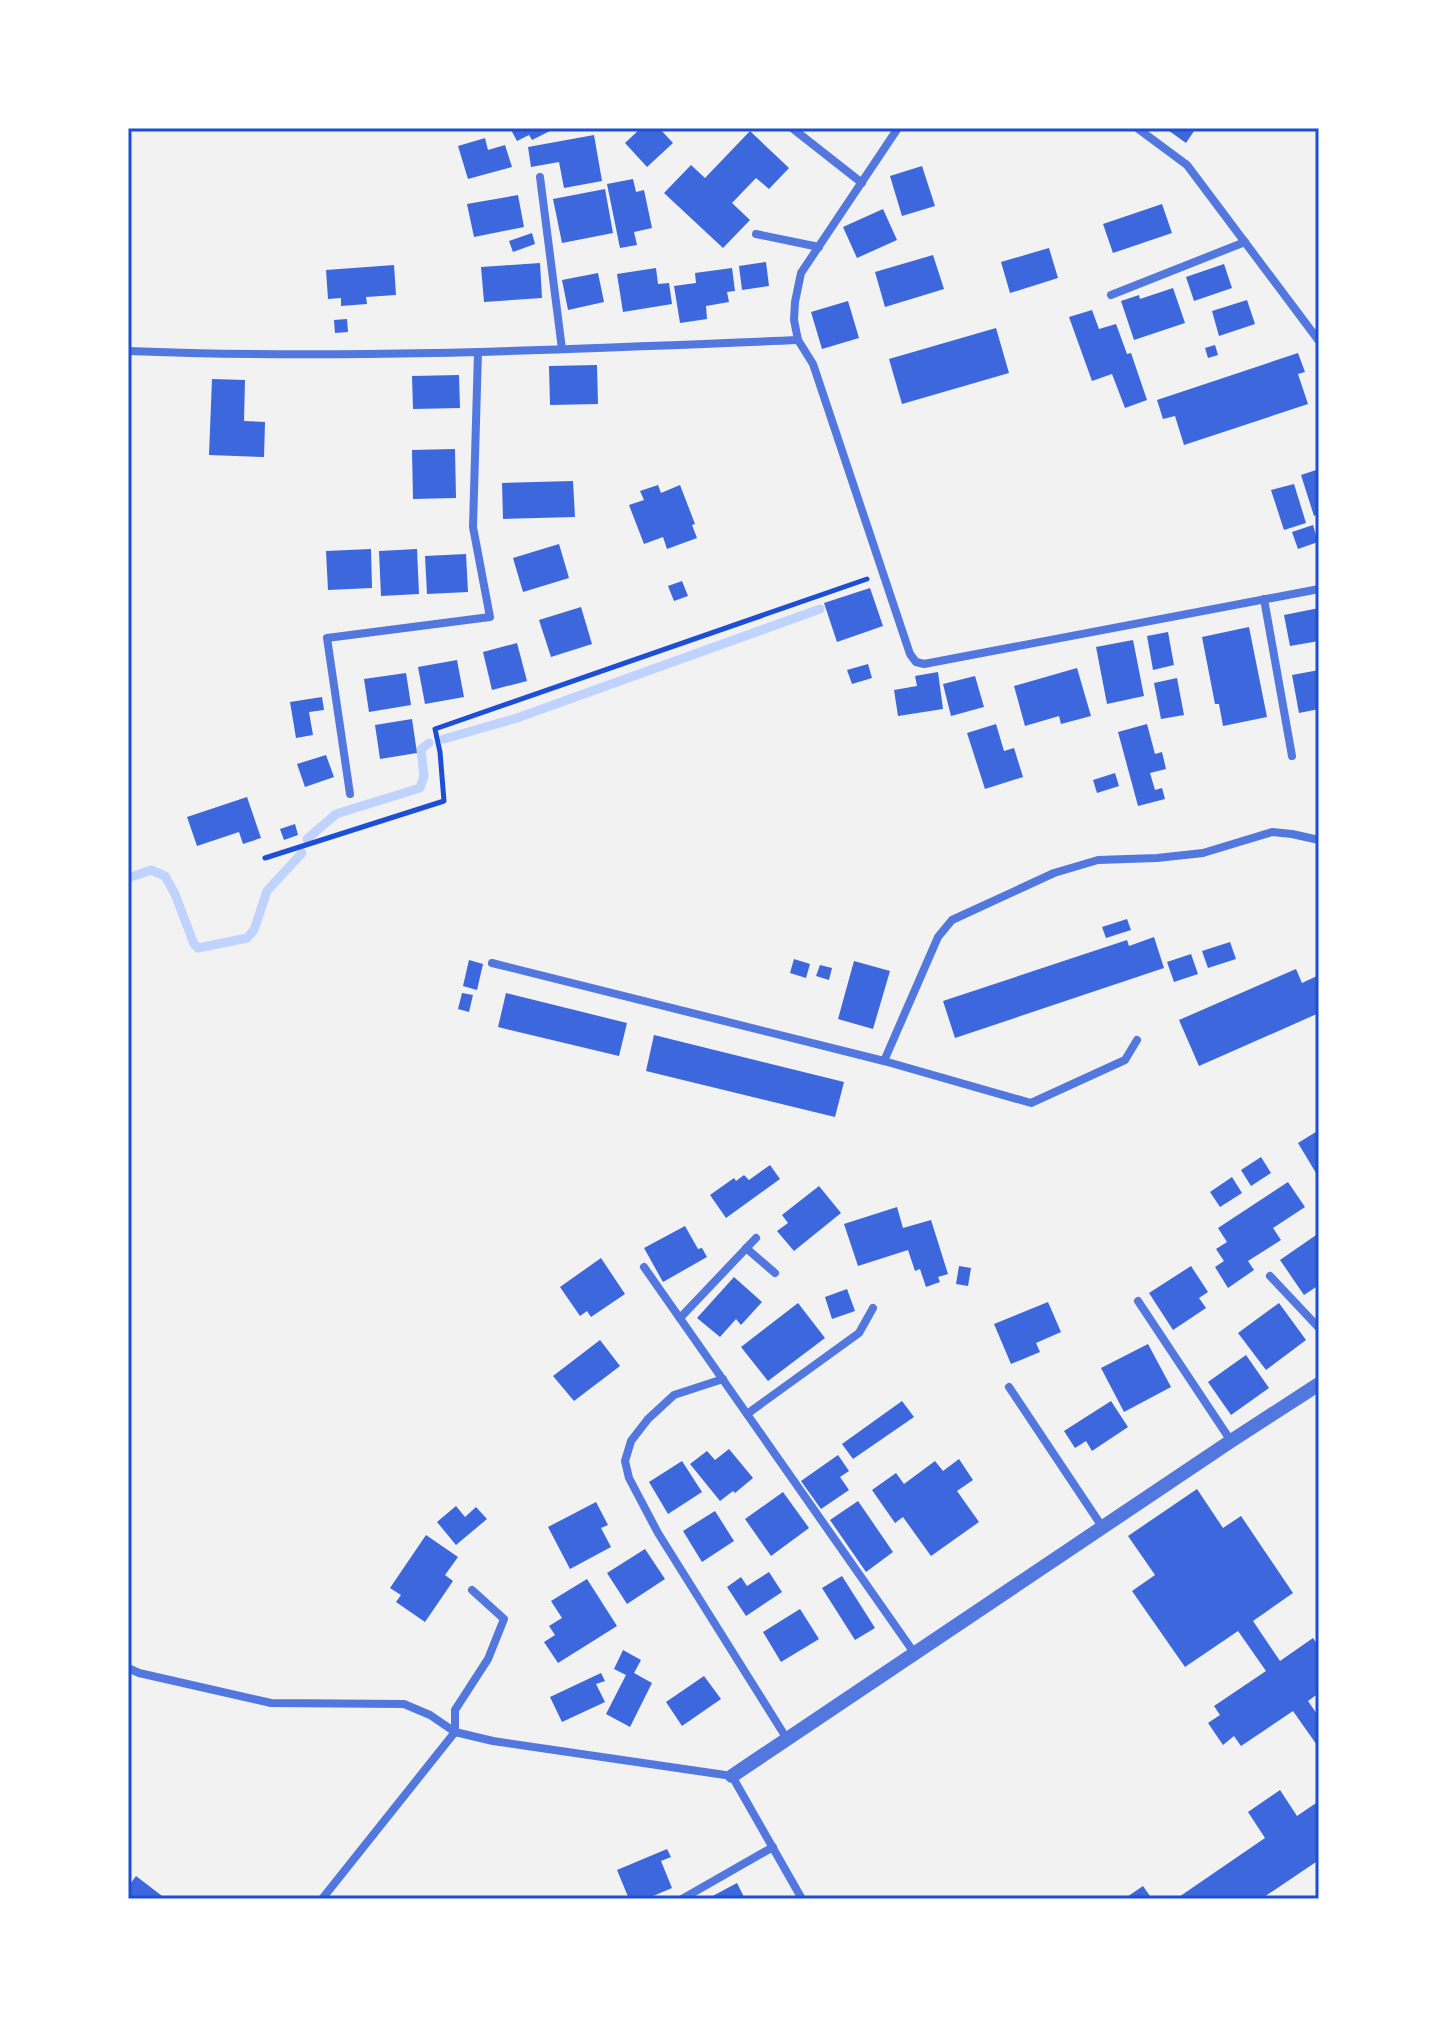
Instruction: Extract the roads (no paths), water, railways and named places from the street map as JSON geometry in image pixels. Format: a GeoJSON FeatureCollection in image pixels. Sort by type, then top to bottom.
{"type":"FeatureCollection","features":[{"type":"Feature","properties":{"kind":"street"},"geometry":{"type":"LineString","coordinates":[[792,128],[862,183]]}},
{"type":"Feature","properties":{"kind":"street"},"geometry":{"type":"LineString","coordinates":[[898,128],[801,273],[794,320],[798,340],[813,364],[910,654],[916,662],[924,664],[1319,589]]}},
{"type":"Feature","properties":{"kind":"street"},"geometry":{"type":"LineString","coordinates":[[1137,128],[1187,165],[1319,341]]}},
{"type":"Feature","properties":{"kind":"street"},"geometry":{"type":"LineString","coordinates":[[540,177],[562,349]]}},
{"type":"Feature","properties":{"kind":"street"},"geometry":{"type":"LineString","coordinates":[[756,234],[819,247]]}},
{"type":"Feature","properties":{"kind":"street"},"geometry":{"type":"LineString","coordinates":[[1111,295],[1245,242]]}},
{"type":"Feature","properties":{"kind":"street"},"geometry":{"type":"LineString","coordinates":[[128,351],[216,355],[478,352],[798,340]]}},
{"type":"Feature","properties":{"kind":"street"},"geometry":{"type":"LineString","coordinates":[[350,794],[327,638],[490,617],[473,527],[478,352]]}},
{"type":"Feature","properties":{"kind":"street"},"geometry":{"type":"LineString","coordinates":[[1264,599],[1292,756]]}},
{"type":"Feature","properties":{"kind":"street"},"geometry":{"type":"LineString","coordinates":[[884,1061],[938,937],[952,920],[1054,873],[1098,860],[1203,853],[1272,832],[1319,840]]}},
{"type":"Feature","properties":{"kind":"street"},"geometry":{"type":"LineString","coordinates":[[492,963],[884,1061],[1031,1103],[1125,1060],[1137,1040]]}},
{"type":"Feature","properties":{"kind":"street"},"geometry":{"type":"LineString","coordinates":[[680,1318],[756,1238]]}},
{"type":"Feature","properties":{"kind":"street"},"geometry":{"type":"LineString","coordinates":[[746,1248],[775,1273]]}},
{"type":"Feature","properties":{"kind":"street"},"geometry":{"type":"LineString","coordinates":[[644,1267],[915,1654]]}},
{"type":"Feature","properties":{"kind":"street"},"geometry":{"type":"LineString","coordinates":[[1270,1276],[1319,1328]]}},
{"type":"Feature","properties":{"kind":"street"},"geometry":{"type":"LineString","coordinates":[[1138,1301],[1231,1441]]}},
{"type":"Feature","properties":{"kind":"street"},"geometry":{"type":"LineString","coordinates":[[747,1414],[859,1333],[873,1308]]}},
{"type":"Feature","properties":{"kind":"street"},"geometry":{"type":"LineString","coordinates":[[723,1379],[674,1395],[639,1430],[631,1441],[625,1461],[629,1478],[658,1533],[787,1739]]}},
{"type":"Feature","properties":{"kind":"street"},"geometry":{"type":"LineString","coordinates":[[128,1668],[271,1703],[404,1704],[430,1715],[455,1732],[493,1741],[732,1776],[1319,1384]]}},
{"type":"Feature","properties":{"kind":"street"},"geometry":{"type":"LineString","coordinates":[[1009,1387],[1103,1528]]}},
{"type":"Feature","properties":{"kind":"street"},"geometry":{"type":"LineString","coordinates":[[322,1899],[455,1732],[455,1710],[488,1659],[504,1619],[472,1590]]}},
{"type":"Feature","properties":{"kind":"street"},"geometry":{"type":"LineString","coordinates":[[732,1776],[802,1899]]}},
{"type":"Feature","properties":{"kind":"street"},"geometry":{"type":"LineString","coordinates":[[682,1899],[773,1847]]}},
{"type":"Feature","properties":{"kind":"waterway"},"geometry":{"type":"LineString","coordinates":[[444,739],[517,718],[820,609]]}},
{"type":"Feature","properties":{"kind":"waterway"},"geometry":{"type":"LineString","coordinates":[[307,839],[336,814],[420,788],[424,776],[421,749],[429,743]]}},
{"type":"Feature","properties":{"kind":"waterway"},"geometry":{"type":"LineString","coordinates":[[128,878],[151,870],[165,876],[198,948],[247,938],[254,930],[267,891],[302,853]]}}]}
